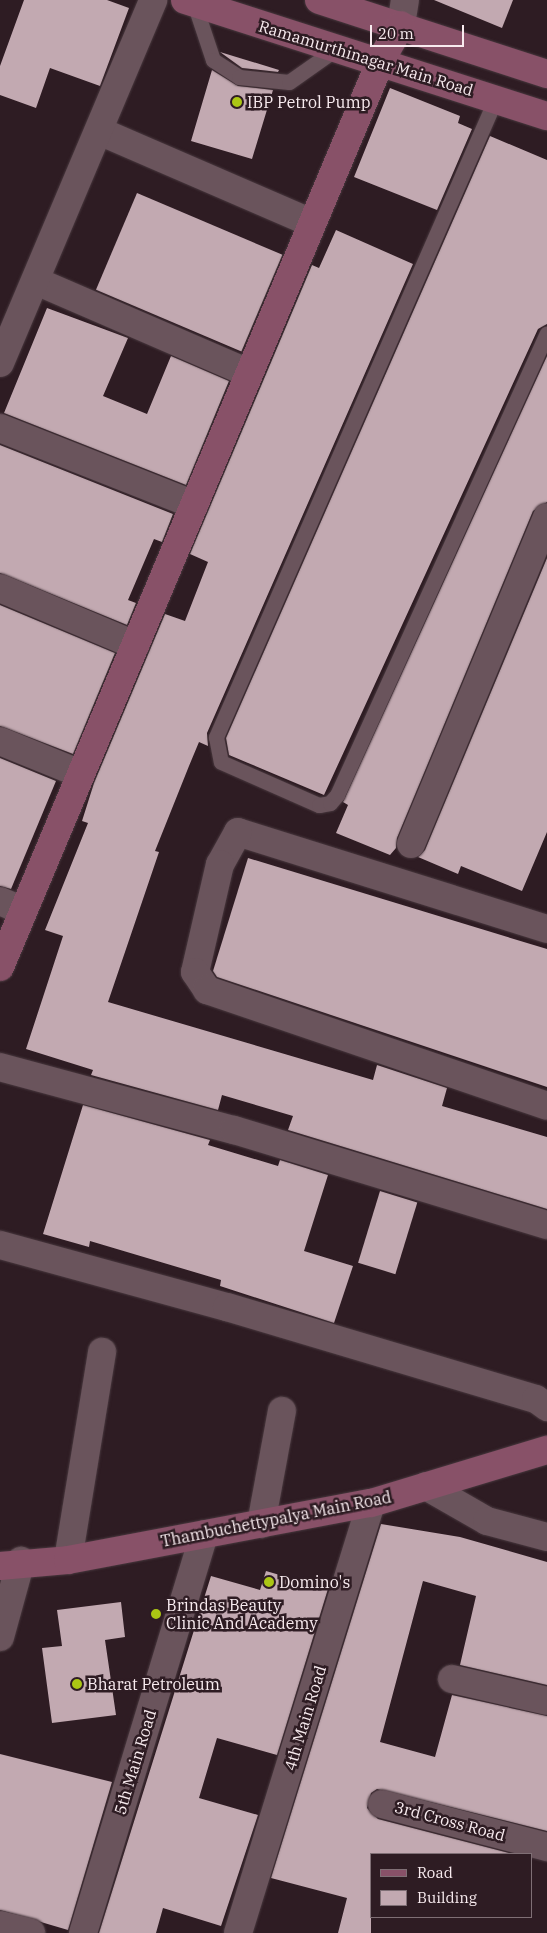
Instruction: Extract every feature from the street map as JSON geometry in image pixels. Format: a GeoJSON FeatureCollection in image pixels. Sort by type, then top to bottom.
{"type":"FeatureCollection","features":[{"type":"Feature","properties":{"kind":"main road"},"geometry":{"type":"LineString","coordinates":[[319,0],[403,12],[547,74]]}},
{"type":"Feature","properties":{"kind":"main road","name":"Ramamurthinagar Main Road"},"geometry":{"type":"LineString","coordinates":[[189,2],[336,49],[381,60],[547,116]]}},
{"type":"Feature","properties":{"kind":"main road"},"geometry":{"type":"LineString","coordinates":[[0,967],[12,906],[81,774],[312,223],[403,12]]}},
{"type":"Feature","properties":{"kind":"main road","name":"Thambuchettypalya Main Road"},"geometry":{"type":"LineString","coordinates":[[11,1563],[68,1560],[371,1503],[547,1450]]}},
{"type":"Feature","properties":{"kind":"street"},"geometry":{"type":"LineString","coordinates":[[0,363],[153,0]]}},
{"type":"Feature","properties":{"kind":"street"},"geometry":{"type":"LineString","coordinates":[[99,131],[312,223]]}},
{"type":"Feature","properties":{"kind":"street"},"geometry":{"type":"LineString","coordinates":[[36,281],[249,373]]}},
{"type":"Feature","properties":{"kind":"street"},"geometry":{"type":"LineString","coordinates":[[0,428],[194,505]]}},
{"type":"Feature","properties":{"kind":"street"},"geometry":{"type":"LineString","coordinates":[[411,844],[547,517]]}},
{"type":"Feature","properties":{"kind":"street"},"geometry":{"type":"LineString","coordinates":[[0,588],[135,645]]}},
{"type":"Feature","properties":{"kind":"street"},"geometry":{"type":"LineString","coordinates":[[0,741],[81,774]]}},
{"type":"Feature","properties":{"kind":"street"},"geometry":{"type":"LineString","coordinates":[[547,929],[238,832],[220,864],[195,972],[206,990],[547,1106]]}},
{"type":"Feature","properties":{"kind":"street"},"geometry":{"type":"LineString","coordinates":[[0,1067],[234,1130],[547,1224]]}},
{"type":"Feature","properties":{"kind":"street"},"geometry":{"type":"LineString","coordinates":[[0,1245],[236,1310],[536,1399],[547,1407]]}},
{"type":"Feature","properties":{"kind":"street"},"geometry":{"type":"LineString","coordinates":[[68,1560],[102,1352]]}},
{"type":"Feature","properties":{"kind":"street"},"geometry":{"type":"LineString","coordinates":[[261,1524],[282,1411]]}},
{"type":"Feature","properties":{"kind":"street"},"geometry":{"type":"LineString","coordinates":[[426,1486],[487,1521],[547,1537]]}},
{"type":"Feature","properties":{"kind":"street","name":"4th Main Road"},"geometry":{"type":"LineString","coordinates":[[238,1933],[371,1503]]}},
{"type":"Feature","properties":{"kind":"street","name":"5th Main Road"},"geometry":{"type":"LineString","coordinates":[[83,1933],[204,1534]]}},
{"type":"Feature","properties":{"kind":"street"},"geometry":{"type":"LineString","coordinates":[[0,1637],[11,1563]]}},
{"type":"Feature","properties":{"kind":"street"},"geometry":{"type":"LineString","coordinates":[[452,1679],[547,1701]]}},
{"type":"Feature","properties":{"kind":"street","name":"3rd Cross Road"},"geometry":{"type":"LineString","coordinates":[[382,1804],[547,1847]]}},
{"type":"Feature","properties":{"kind":"street"},"geometry":{"type":"LineString","coordinates":[[0,1925],[31,1933]]}},
{"type":"Feature","properties":{"kind":"lane"},"geometry":{"type":"LineString","coordinates":[[189,2],[213,60],[239,77],[289,82],[336,49]]}},
{"type":"Feature","properties":{"kind":"lane"},"geometry":{"type":"LineString","coordinates":[[496,98],[216,737],[221,762],[319,805],[330,803],[337,795],[547,333]]}},
{"type":"Feature","properties":{"kind":"building"},"geometry":{"type":"Polygon","coordinates":[[[24,0],[107,0],[129,8],[100,86],[50,68],[36,108],[0,95],[0,66],[24,0]]]}},
{"type":"Feature","properties":{"kind":"building"},"geometry":{"type":"Polygon","coordinates":[[[434,0],[513,0],[502,28],[434,0]]]}},
{"type":"Feature","properties":{"kind":"building"},"geometry":{"type":"Polygon","coordinates":[[[220,52],[279,70],[278,72],[242,68],[220,52]]]}},
{"type":"Feature","properties":{"kind":"building"},"geometry":{"type":"Polygon","coordinates":[[[212,70],[238,86],[273,90],[252,159],[191,141],[212,70]]]}},
{"type":"Feature","properties":{"kind":"building"},"geometry":{"type":"Polygon","coordinates":[[[390,88],[460,116],[458,123],[472,129],[437,210],[354,177],[390,88]]]}},
{"type":"Feature","properties":{"kind":"building"},"geometry":{"type":"Polygon","coordinates":[[[490,136],[547,160],[547,324],[538,329],[324,795],[229,755],[226,738],[490,136]]]}},
{"type":"Feature","properties":{"kind":"building"},"geometry":{"type":"Polygon","coordinates":[[[137,193],[282,255],[241,351],[96,290],[137,193]]]}},
{"type":"Feature","properties":{"kind":"building"},"geometry":{"type":"Polygon","coordinates":[[[336,230],[413,264],[207,733],[208,746],[199,742],[189,766],[155,851],[159,852],[108,1002],[373,1080],[377,1065],[447,1088],[442,1106],[547,1137],[547,1209],[288,1130],[293,1116],[222,1095],[218,1110],[91,1075],[93,1070],[26,1049],[63,936],[45,930],[88,823],[82,821],[94,783],[165,614],[185,621],[208,562],[190,554],[312,265],[319,268],[336,230]]]}},
{"type":"Feature","properties":{"kind":"building"},"geometry":{"type":"Polygon","coordinates":[[[47,308],[128,338],[103,396],[147,414],[171,356],[229,381],[186,485],[4,413],[47,308]]]}},
{"type":"Feature","properties":{"kind":"building"},"geometry":{"type":"Polygon","coordinates":[[[547,356],[547,502],[533,511],[397,838],[396,848],[390,855],[336,833],[348,805],[343,802],[547,356]]]}},
{"type":"Feature","properties":{"kind":"building"},"geometry":{"type":"Polygon","coordinates":[[[0,445],[173,514],[162,542],[154,539],[128,600],[136,603],[127,625],[0,573],[0,445]]]}},
{"type":"Feature","properties":{"kind":"building"},"geometry":{"type":"Polygon","coordinates":[[[547,558],[547,832],[522,891],[461,866],[458,874],[418,857],[425,850],[547,558]]]}},
{"type":"Feature","properties":{"kind":"building"},"geometry":{"type":"Polygon","coordinates":[[[0,605],[115,653],[73,754],[0,726],[0,605]]]}},
{"type":"Feature","properties":{"kind":"building"},"geometry":{"type":"Polygon","coordinates":[[[0,758],[56,781],[11,889],[0,886],[0,758]]]}},
{"type":"Feature","properties":{"kind":"building"},"geometry":{"type":"Polygon","coordinates":[[[248,858],[547,949],[547,1087],[217,977],[213,971],[248,858]]]}},
{"type":"Feature","properties":{"kind":"building"},"geometry":{"type":"Polygon","coordinates":[[[83,1105],[210,1140],[208,1145],[278,1166],[280,1160],[328,1175],[304,1251],[353,1266],[334,1323],[220,1286],[221,1280],[90,1241],[89,1247],[43,1234],[83,1105]]]}},
{"type":"Feature","properties":{"kind":"building"},"geometry":{"type":"Polygon","coordinates":[[[380,1191],[417,1202],[395,1274],[358,1263],[380,1191]]]}},
{"type":"Feature","properties":{"kind":"building"},"geometry":{"type":"Polygon","coordinates":[[[381,1524],[460,1537],[547,1562],[547,1685],[460,1665],[476,1596],[423,1581],[380,1742],[435,1757],[452,1695],[547,1716],[547,1831],[377,1789],[371,1793],[367,1808],[378,1819],[509,1853],[370,1853],[371,1933],[338,1933],[347,1898],[271,1878],[381,1524]]]}},
{"type":"Feature","properties":{"kind":"building"},"geometry":{"type":"Polygon","coordinates":[[[266,1571],[328,1589],[277,1755],[217,1738],[199,1798],[258,1815],[221,1926],[163,1908],[156,1933],[99,1933],[211,1576],[260,1590],[266,1571]]]}},
{"type":"Feature","properties":{"kind":"building"},"geometry":{"type":"Polygon","coordinates":[[[121,1602],[125,1637],[105,1640],[116,1715],[52,1723],[42,1648],[62,1646],[57,1610],[121,1602]]]}},
{"type":"Feature","properties":{"kind":"building"},"geometry":{"type":"Polygon","coordinates":[[[0,1754],[112,1782],[68,1930],[0,1910],[0,1754]]]}},
{"type":"Feature","properties":{"kind":"place","name":"IBP Petrol Pump"},"geometry":{"type":"Point","coordinates":[237,102]}},
{"type":"Feature","properties":{"kind":"place","name":"Domino's"},"geometry":{"type":"Point","coordinates":[269,1582]}},
{"type":"Feature","properties":{"kind":"place","name":"Brindas Beauty Clinic And Academy"},"geometry":{"type":"Point","coordinates":[156,1614]}},
{"type":"Feature","properties":{"kind":"place","name":"Bharat Petroleum"},"geometry":{"type":"Point","coordinates":[77,1684]}}]}
